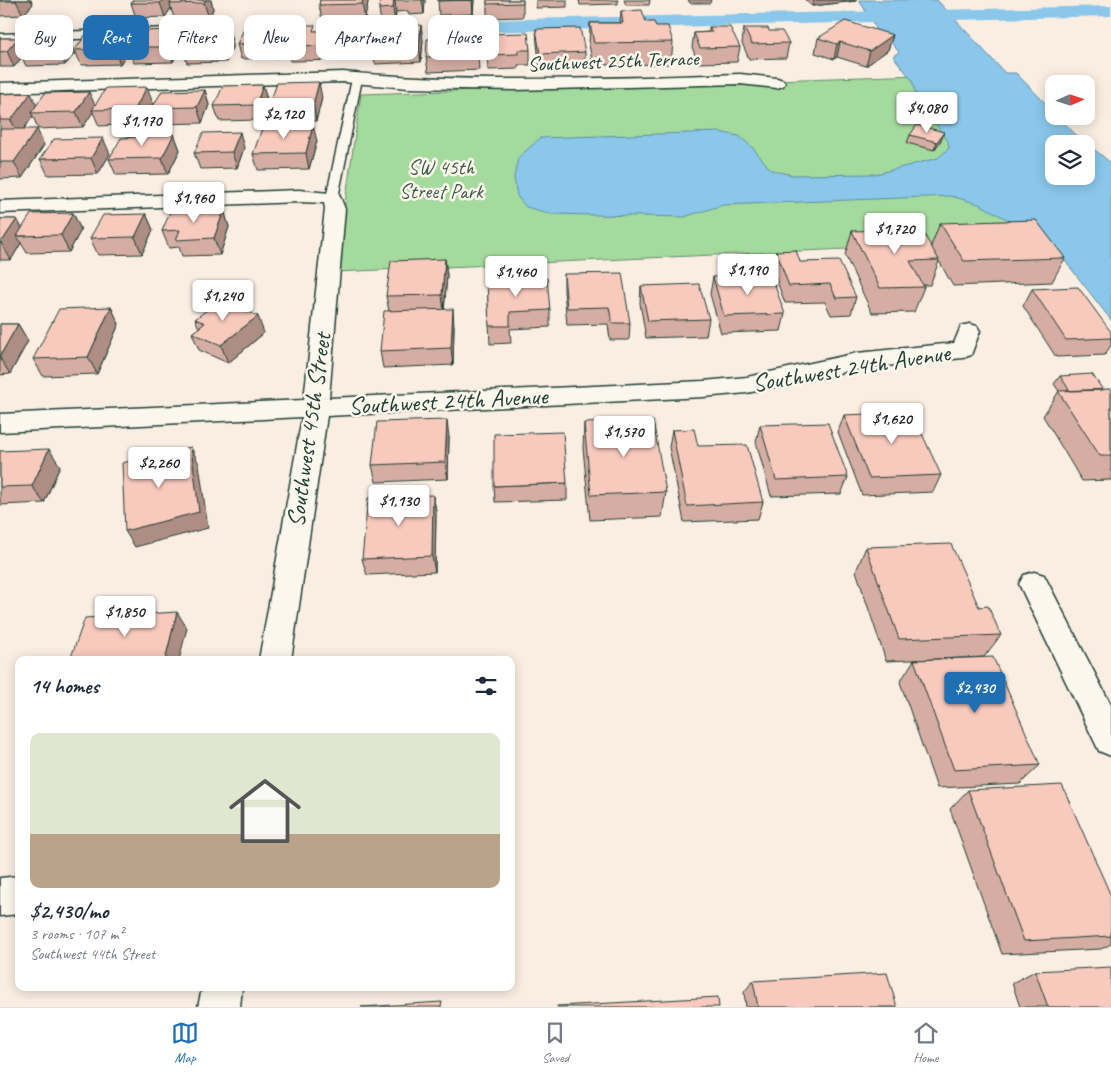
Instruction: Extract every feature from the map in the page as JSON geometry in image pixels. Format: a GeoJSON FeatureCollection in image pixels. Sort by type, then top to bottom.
{"type":"FeatureCollection","features":[{"type":"Feature","properties":{"kind":"street"},"geometry":{"type":"LineString","coordinates":[[0,38],[159,32]]}},
{"type":"Feature","properties":{"kind":"street","name":"Southwest 25th Terrace"},"geometry":{"type":"LineString","coordinates":[[0,88],[343,77],[408,83],[515,85],[740,79],[777,83]]}},
{"type":"Feature","properties":{"kind":"street"},"geometry":{"type":"LineString","coordinates":[[0,207],[299,196],[332,198]]}},
{"type":"Feature","properties":{"kind":"street","name":"Southwest 45th Street"},"geometry":{"type":"LineString","coordinates":[[276,656],[316,408],[335,209],[332,198]]}},
{"type":"Feature","properties":{"kind":"street","name":"Southwest 24th Avenue"},"geometry":{"type":"LineString","coordinates":[[0,423],[704,389],[746,385],[857,361],[963,350],[969,331]]}},
{"type":"Feature","properties":{"kind":"street"},"geometry":{"type":"LineString","coordinates":[[1034,584],[1111,740]]}},
{"type":"Feature","properties":{"kind":"street"},"geometry":{"type":"LineString","coordinates":[[0,896],[15,895]]}},
{"type":"Feature","properties":{"kind":"street"},"geometry":{"type":"LineString","coordinates":[[219,1007],[222,991]]}},
{"type":"Feature","properties":{"kind":"lane"},"geometry":{"type":"LineString","coordinates":[[332,198],[357,78]]}},
{"type":"Feature","properties":{"kind":"green space","name":"SW 45th Street Park"},"geometry":{"type":"Polygon","coordinates":[[[921,75],[1048,240],[335,272],[361,94],[921,75]]]}},
{"type":"Feature","properties":{"kind":"water"},"geometry":{"type":"Polygon","coordinates":[[[859,0],[937,0],[1005,73],[1016,73],[1045,103],[1045,125],[1066,125],[1076,135],[1045,135],[1045,185],[1095,185],[1095,150],[1111,163],[1111,320],[1052,244],[979,204],[951,196],[723,205],[684,217],[552,214],[526,207],[517,196],[514,177],[518,158],[540,138],[719,132],[739,136],[753,148],[771,170],[792,175],[876,174],[938,158],[949,148],[948,141],[917,98],[912,80],[893,56],[899,52],[887,38],[880,35],[859,0]]]}},
{"type":"Feature","properties":{"kind":"building"},"geometry":{"type":"Polygon","coordinates":[[[0,0],[17,0],[0,1],[0,0]]]}},
{"type":"Feature","properties":{"kind":"building"},"geometry":{"type":"Polygon","coordinates":[[[133,0],[162,0],[160,3],[131,3],[133,0]]]}},
{"type":"Feature","properties":{"kind":"building"},"geometry":{"type":"Polygon","coordinates":[[[172,0],[206,0],[204,3],[170,4],[172,0]]]}},
{"type":"Feature","properties":{"kind":"building"},"geometry":{"type":"Polygon","coordinates":[[[320,0],[363,0],[362,4],[319,5],[320,0]]]}},
{"type":"Feature","properties":{"kind":"building"},"geometry":{"type":"Polygon","coordinates":[[[380,0],[394,0],[393,8],[379,9],[380,0]]]}},
{"type":"Feature","properties":{"kind":"building"},"geometry":{"type":"Polygon","coordinates":[[[438,0],[472,0],[438,1],[438,0]]]}},
{"type":"Feature","properties":{"kind":"building"},"geometry":{"type":"Polygon","coordinates":[[[487,0],[523,0],[523,3],[487,4],[487,0]]]}},
{"type":"Feature","properties":{"kind":"building"},"geometry":{"type":"Polygon","coordinates":[[[642,10],[646,22],[654,22],[656,26],[668,26],[673,42],[594,43],[590,23],[623,23],[621,11],[642,10]]]}},
{"type":"Feature","properties":{"kind":"building"},"geometry":{"type":"Polygon","coordinates":[[[845,21],[893,35],[870,51],[818,38],[845,21]]]}},
{"type":"Feature","properties":{"kind":"building"},"geometry":{"type":"Polygon","coordinates":[[[306,25],[315,25],[313,31],[316,31],[316,46],[306,46],[306,25]]]}},
{"type":"Feature","properties":{"kind":"building"},"geometry":{"type":"Polygon","coordinates":[[[418,25],[421,25],[418,47],[418,25]]]}},
{"type":"Feature","properties":{"kind":"building"},"geometry":{"type":"Polygon","coordinates":[[[709,27],[730,27],[740,47],[700,48],[694,33],[712,32],[709,27]]]}},
{"type":"Feature","properties":{"kind":"building"},"geometry":{"type":"Polygon","coordinates":[[[580,28],[585,52],[540,54],[536,29],[580,28]]]}},
{"type":"Feature","properties":{"kind":"building"},"geometry":{"type":"Polygon","coordinates":[[[744,28],[768,28],[769,31],[782,31],[789,43],[752,44],[744,28]]]}},
{"type":"Feature","properties":{"kind":"building"},"geometry":{"type":"Polygon","coordinates":[[[244,29],[244,44],[237,44],[244,29]]]}},
{"type":"Feature","properties":{"kind":"building"},"geometry":{"type":"Polygon","coordinates":[[[159,30],[159,47],[149,47],[149,31],[159,30]]]}},
{"type":"Feature","properties":{"kind":"building"},"geometry":{"type":"Polygon","coordinates":[[[528,33],[530,50],[518,50],[518,54],[499,55],[499,34],[528,33]]]}},
{"type":"Feature","properties":{"kind":"building"},"geometry":{"type":"Polygon","coordinates":[[[0,38],[15,38],[15,42],[7,51],[0,52],[0,38]]]}},
{"type":"Feature","properties":{"kind":"building"},"geometry":{"type":"Polygon","coordinates":[[[83,38],[83,50],[75,50],[83,38]]]}},
{"type":"Feature","properties":{"kind":"building"},"geometry":{"type":"Polygon","coordinates":[[[427,39],[428,57],[426,57],[427,39]]]}},
{"type":"Feature","properties":{"kind":"building"},"geometry":{"type":"Polygon","coordinates":[[[319,82],[313,105],[269,106],[277,83],[319,82]]]}},
{"type":"Feature","properties":{"kind":"building"},"geometry":{"type":"Polygon","coordinates":[[[263,85],[256,105],[214,106],[223,86],[263,85]]]}},
{"type":"Feature","properties":{"kind":"building"},"geometry":{"type":"Polygon","coordinates":[[[147,87],[135,109],[92,110],[106,88],[147,87]]]}},
{"type":"Feature","properties":{"kind":"building"},"geometry":{"type":"Polygon","coordinates":[[[205,90],[197,107],[152,108],[162,91],[205,90]]]}},
{"type":"Feature","properties":{"kind":"building"},"geometry":{"type":"Polygon","coordinates":[[[89,92],[76,112],[31,113],[45,93],[89,92]]]}},
{"type":"Feature","properties":{"kind":"building"},"geometry":{"type":"Polygon","coordinates":[[[31,93],[11,120],[0,120],[0,94],[31,93]]]}},
{"type":"Feature","properties":{"kind":"building"},"geometry":{"type":"Polygon","coordinates":[[[313,125],[306,153],[253,154],[263,126],[313,125]]]}},
{"type":"Feature","properties":{"kind":"building"},"geometry":{"type":"Polygon","coordinates":[[[917,125],[944,132],[937,142],[910,135],[917,125]]]}},
{"type":"Feature","properties":{"kind":"building"},"geometry":{"type":"Polygon","coordinates":[[[0,129],[37,129],[14,162],[0,162],[0,129]]]}},
{"type":"Feature","properties":{"kind":"building"},"geometry":{"type":"Polygon","coordinates":[[[240,132],[232,152],[194,153],[203,133],[240,132]]]}},
{"type":"Feature","properties":{"kind":"building"},"geometry":{"type":"Polygon","coordinates":[[[174,134],[162,158],[109,159],[121,138],[137,137],[138,135],[174,134]]]}},
{"type":"Feature","properties":{"kind":"building"},"geometry":{"type":"Polygon","coordinates":[[[103,138],[91,158],[40,159],[54,139],[103,138]]]}},
{"type":"Feature","properties":{"kind":"building"},"geometry":{"type":"Polygon","coordinates":[[[224,210],[214,238],[176,240],[180,230],[162,231],[170,212],[224,210]]]}},
{"type":"Feature","properties":{"kind":"building"},"geometry":{"type":"Polygon","coordinates":[[[73,213],[61,235],[17,236],[31,214],[73,213]]]}},
{"type":"Feature","properties":{"kind":"building"},"geometry":{"type":"Polygon","coordinates":[[[146,214],[135,237],[90,238],[103,215],[146,214]]]}},
{"type":"Feature","properties":{"kind":"building"},"geometry":{"type":"Polygon","coordinates":[[[0,219],[17,219],[1,243],[0,243],[0,219]]]}},
{"type":"Feature","properties":{"kind":"building"},"geometry":{"type":"Polygon","coordinates":[[[1036,220],[1065,258],[964,261],[940,223],[1036,220]]]}},
{"type":"Feature","properties":{"kind":"building"},"geometry":{"type":"Polygon","coordinates":[[[921,229],[939,260],[910,261],[924,287],[880,288],[852,231],[921,229]]]}},
{"type":"Feature","properties":{"kind":"building"},"geometry":{"type":"Polygon","coordinates":[[[796,250],[800,262],[839,261],[856,297],[836,298],[830,284],[789,286],[776,251],[796,250]]]}},
{"type":"Feature","properties":{"kind":"building"},"geometry":{"type":"Polygon","coordinates":[[[445,259],[442,295],[386,296],[391,261],[445,259]]]}},
{"type":"Feature","properties":{"kind":"building"},"geometry":{"type":"Polygon","coordinates":[[[622,273],[630,323],[612,323],[609,307],[567,308],[564,274],[622,273]]]}},
{"type":"Feature","properties":{"kind":"building"},"geometry":{"type":"Polygon","coordinates":[[[771,275],[785,314],[724,316],[713,277],[771,275]]]}},
{"type":"Feature","properties":{"kind":"building"},"geometry":{"type":"Polygon","coordinates":[[[547,278],[550,310],[510,312],[510,326],[489,326],[487,280],[547,278]]]}},
{"type":"Feature","properties":{"kind":"building"},"geometry":{"type":"Polygon","coordinates":[[[699,284],[709,319],[648,321],[641,286],[699,284]]]}},
{"type":"Feature","properties":{"kind":"building"},"geometry":{"type":"Polygon","coordinates":[[[1078,287],[1111,332],[1111,338],[1066,340],[1032,289],[1078,287]]]}},
{"type":"Feature","properties":{"kind":"building"},"geometry":{"type":"Polygon","coordinates":[[[220,300],[258,316],[221,345],[192,333],[205,323],[195,319],[220,300]]]}},
{"type":"Feature","properties":{"kind":"building"},"geometry":{"type":"Polygon","coordinates":[[[111,307],[88,357],[33,359],[59,309],[111,307]]]}},
{"type":"Feature","properties":{"kind":"building"},"geometry":{"type":"Polygon","coordinates":[[[453,309],[451,348],[380,351],[384,311],[453,309]]]}},
{"type":"Feature","properties":{"kind":"building"},"geometry":{"type":"Polygon","coordinates":[[[0,324],[18,324],[0,356],[0,324]]]}},
{"type":"Feature","properties":{"kind":"building"},"geometry":{"type":"Polygon","coordinates":[[[1092,374],[1103,390],[1070,391],[1060,376],[1092,374]]]}},
{"type":"Feature","properties":{"kind":"building"},"geometry":{"type":"Polygon","coordinates":[[[1111,389],[1111,456],[1100,456],[1058,391],[1111,389]]]}},
{"type":"Feature","properties":{"kind":"building"},"geometry":{"type":"Polygon","coordinates":[[[912,412],[941,475],[869,478],[844,415],[912,412]]]}},
{"type":"Feature","properties":{"kind":"building"},"geometry":{"type":"Polygon","coordinates":[[[447,420],[445,462],[372,465],[377,422],[447,420]]]}},
{"type":"Feature","properties":{"kind":"building"},"geometry":{"type":"Polygon","coordinates":[[[653,421],[666,492],[591,495],[584,423],[653,421]]]}},
{"type":"Feature","properties":{"kind":"building"},"geometry":{"type":"Polygon","coordinates":[[[828,423],[848,477],[776,480],[760,425],[828,423]]]}},
{"type":"Feature","properties":{"kind":"building"},"geometry":{"type":"Polygon","coordinates":[[[694,429],[698,446],[747,445],[763,502],[687,506],[672,430],[694,429]]]}},
{"type":"Feature","properties":{"kind":"building"},"geometry":{"type":"Polygon","coordinates":[[[563,432],[567,483],[494,486],[494,434],[563,432]]]}},
{"type":"Feature","properties":{"kind":"building"},"geometry":{"type":"Polygon","coordinates":[[[191,447],[199,512],[125,531],[122,463],[191,447]]]}},
{"type":"Feature","properties":{"kind":"building"},"geometry":{"type":"Polygon","coordinates":[[[49,449],[32,486],[0,487],[0,451],[49,449]]]}},
{"type":"Feature","properties":{"kind":"building"},"geometry":{"type":"Polygon","coordinates":[[[433,495],[432,556],[362,559],[368,498],[433,495]]]}},
{"type":"Feature","properties":{"kind":"building"},"geometry":{"type":"Polygon","coordinates":[[[951,544],[979,607],[988,606],[1001,635],[899,639],[866,547],[951,544]]]}},
{"type":"Feature","properties":{"kind":"building"},"geometry":{"type":"Polygon","coordinates":[[[177,612],[166,656],[71,656],[85,618],[177,612]]]}},
{"type":"Feature","properties":{"kind":"building"},"geometry":{"type":"Polygon","coordinates":[[[993,657],[1040,765],[954,770],[914,660],[993,657]]]}},
{"type":"Feature","properties":{"kind":"building"},"geometry":{"type":"Polygon","coordinates":[[[1062,785],[1111,896],[1111,936],[1024,941],[968,790],[1062,785]]]}},
{"type":"Feature","properties":{"kind":"building"},"geometry":{"type":"Polygon","coordinates":[[[1111,967],[1111,1007],[1048,1007],[1035,971],[1111,967]]]}},
{"type":"Feature","properties":{"kind":"building"},"geometry":{"type":"Polygon","coordinates":[[[887,973],[897,1007],[758,1007],[753,981],[887,973]]]}},
{"type":"Feature","properties":{"kind":"building"},"geometry":{"type":"Polygon","coordinates":[[[718,997],[719,1007],[557,1007],[557,1006],[718,997]]]}},
{"type":"Feature","properties":{"kind":"building"},"geometry":{"type":"Polygon","coordinates":[[[442,1002],[441,1007],[361,1007],[442,1002]]]}},
{"type":"Feature","properties":{"kind":"waterway"},"geometry":{"type":"LineString","coordinates":[[499,26],[1111,11]]}}]}
